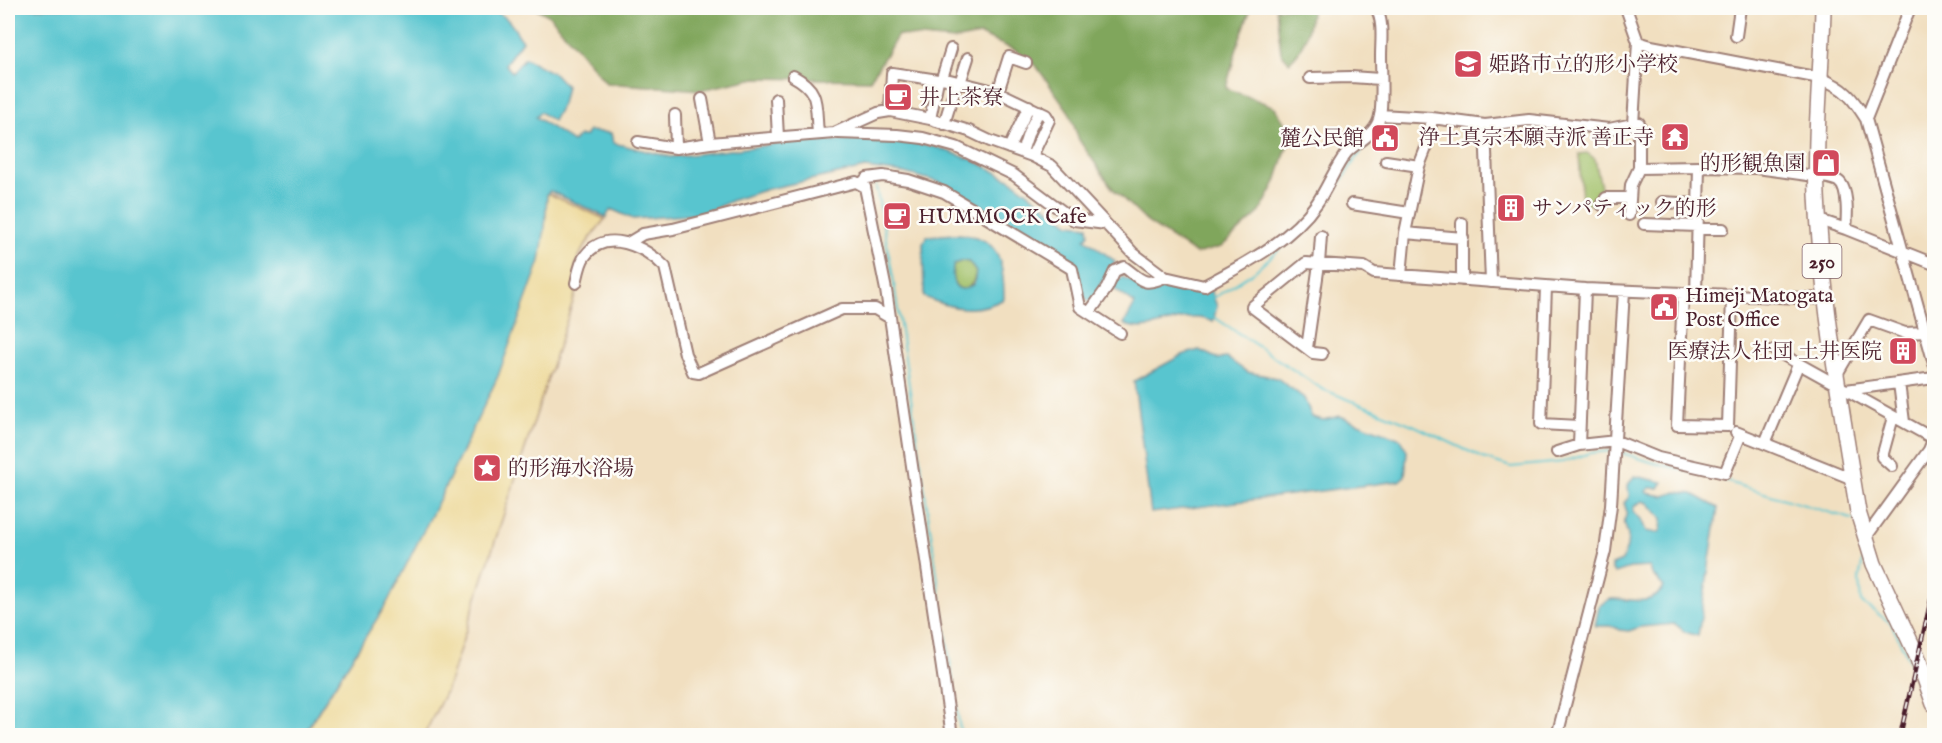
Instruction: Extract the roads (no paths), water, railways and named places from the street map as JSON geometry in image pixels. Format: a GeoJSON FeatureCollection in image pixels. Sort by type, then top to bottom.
{"type":"FeatureCollection","features":[{"type":"Feature","properties":{"kind":"highway","name":"250"},"geometry":{"type":"LineString","coordinates":[[1823,8],[1816,176],[1819,220],[1827,299],[1858,512],[1874,564],[1917,656],[1935,704]]}},
{"type":"Feature","properties":{"kind":"street"},"geometry":{"type":"LineString","coordinates":[[834,133],[878,113],[890,111],[929,119],[969,131],[1027,154],[1052,166],[1133,254],[1165,277],[1204,286],[1250,261],[1291,232],[1316,204],[1348,152],[1363,141],[1385,116],[1380,79],[1381,16],[1376,8]]}},
{"type":"Feature","properties":{"kind":"street"},"geometry":{"type":"LineString","coordinates":[[1626,8],[1638,42],[1633,124]]}},
{"type":"Feature","properties":{"kind":"street"},"geometry":{"type":"LineString","coordinates":[[1737,36],[1740,8]]}},
{"type":"Feature","properties":{"kind":"street"},"geometry":{"type":"LineString","coordinates":[[1866,119],[1910,8]]}},
{"type":"Feature","properties":{"kind":"street"},"geometry":{"type":"LineString","coordinates":[[1638,42],[1820,78],[1850,94],[1866,119],[1935,364]]}},
{"type":"Feature","properties":{"kind":"street"},"geometry":{"type":"LineString","coordinates":[[923,138],[951,49]]}},
{"type":"Feature","properties":{"kind":"street"},"geometry":{"type":"LineString","coordinates":[[998,92],[1009,57],[1026,63]]}},
{"type":"Feature","properties":{"kind":"street"},"geometry":{"type":"LineString","coordinates":[[944,124],[968,58]]}},
{"type":"Feature","properties":{"kind":"street"},"geometry":{"type":"LineString","coordinates":[[890,111],[892,73],[959,82],[998,92],[1046,115],[1049,120],[1027,154]]}},
{"type":"Feature","properties":{"kind":"street"},"geometry":{"type":"LineString","coordinates":[[793,76],[812,89],[818,134]]}},
{"type":"Feature","properties":{"kind":"street"},"geometry":{"type":"LineString","coordinates":[[1310,78],[1380,79]]}},
{"type":"Feature","properties":{"kind":"street"},"geometry":{"type":"LineString","coordinates":[[702,99],[710,142]]}},
{"type":"Feature","properties":{"kind":"street"},"geometry":{"type":"LineString","coordinates":[[776,99],[778,137]]}},
{"type":"Feature","properties":{"kind":"street"},"geometry":{"type":"LineString","coordinates":[[1009,148],[1034,109]]}},
{"type":"Feature","properties":{"kind":"street"},"geometry":{"type":"LineString","coordinates":[[675,115],[676,148]]}},
{"type":"Feature","properties":{"kind":"street"},"geometry":{"type":"LineString","coordinates":[[1385,116],[1432,118],[1485,125],[1529,120],[1609,129],[1639,123],[1639,168],[1630,185],[1629,215]]}},
{"type":"Feature","properties":{"kind":"street"},"geometry":{"type":"LineString","coordinates":[[1401,275],[1405,233],[1419,166],[1428,143],[1432,118]]}},
{"type":"Feature","properties":{"kind":"street"},"geometry":{"type":"LineString","coordinates":[[1485,125],[1491,282]]}},
{"type":"Feature","properties":{"kind":"street"},"geometry":{"type":"LineString","coordinates":[[638,142],[676,148],[710,142],[834,133],[923,138],[956,147],[1014,175],[1074,220],[1106,224]]}},
{"type":"Feature","properties":{"kind":"street"},"geometry":{"type":"LineString","coordinates":[[983,159],[990,141]]}},
{"type":"Feature","properties":{"kind":"street"},"geometry":{"type":"LineString","coordinates":[[1386,161],[1419,166]]}},
{"type":"Feature","properties":{"kind":"street"},"geometry":{"type":"LineString","coordinates":[[1639,168],[1699,166],[1757,168],[1838,181],[1843,188],[1847,211],[1846,229]]}},
{"type":"Feature","properties":{"kind":"street"},"geometry":{"type":"LineString","coordinates":[[1696,295],[1699,166]]}},
{"type":"Feature","properties":{"kind":"street"},"geometry":{"type":"LineString","coordinates":[[862,183],[867,178],[883,176],[908,180],[944,192],[1072,269],[1080,307],[1120,333]]}},
{"type":"Feature","properties":{"kind":"street"},"geometry":{"type":"LineString","coordinates":[[628,243],[643,234],[673,229],[856,182],[862,183],[865,187],[890,318],[952,735]]}},
{"type":"Feature","properties":{"kind":"street"},"geometry":{"type":"LineString","coordinates":[[1602,205],[1606,198],[1630,198]]}},
{"type":"Feature","properties":{"kind":"street"},"geometry":{"type":"LineString","coordinates":[[1662,202],[1698,204]]}},
{"type":"Feature","properties":{"kind":"street"},"geometry":{"type":"LineString","coordinates":[[1352,204],[1409,213]]}},
{"type":"Feature","properties":{"kind":"street"},"geometry":{"type":"LineString","coordinates":[[1819,220],[1935,264]]}},
{"type":"Feature","properties":{"kind":"street"},"geometry":{"type":"LineString","coordinates":[[1462,223],[1462,280]]}},
{"type":"Feature","properties":{"kind":"street"},"geometry":{"type":"LineString","coordinates":[[1644,224],[1723,230]]}},
{"type":"Feature","properties":{"kind":"street"},"geometry":{"type":"LineString","coordinates":[[1405,233],[1463,238]]}},
{"type":"Feature","properties":{"kind":"street"},"geometry":{"type":"LineString","coordinates":[[1307,348],[1321,236]]}},
{"type":"Feature","properties":{"kind":"street"},"geometry":{"type":"LineString","coordinates":[[576,283],[584,256],[597,244],[628,243],[657,258],[665,267],[685,354],[693,372],[699,373],[842,309],[875,309],[890,318]]}},
{"type":"Feature","properties":{"kind":"street"},"geometry":{"type":"LineString","coordinates":[[1322,354],[1307,348],[1252,307],[1306,262],[1364,267],[1374,273],[1585,290],[1827,299]]}},
{"type":"Feature","properties":{"kind":"street"},"geometry":{"type":"LineString","coordinates":[[1089,313],[1107,288],[1115,271],[1124,267],[1143,282],[1152,283],[1165,277]]}},
{"type":"Feature","properties":{"kind":"street"},"geometry":{"type":"LineString","coordinates":[[1546,287],[1541,424],[1579,426]]}},
{"type":"Feature","properties":{"kind":"street"},"geometry":{"type":"LineString","coordinates":[[1579,445],[1585,290]]}},
{"type":"Feature","properties":{"kind":"street"},"geometry":{"type":"LineString","coordinates":[[1557,735],[1605,551],[1611,505],[1624,291]]}},
{"type":"Feature","properties":{"kind":"street"},"geometry":{"type":"LineString","coordinates":[[1683,294],[1677,425],[1728,426],[1741,434],[1853,479]]}},
{"type":"Feature","properties":{"kind":"street"},"geometry":{"type":"LineString","coordinates":[[1728,426],[1732,297]]}},
{"type":"Feature","properties":{"kind":"street"},"geometry":{"type":"LineString","coordinates":[[1840,383],[1869,320],[1905,333],[1926,332]]}},
{"type":"Feature","properties":{"kind":"street"},"geometry":{"type":"LineString","coordinates":[[1774,351],[1798,365],[1840,383],[1899,420],[1934,438],[1932,450],[1864,533]]}},
{"type":"Feature","properties":{"kind":"street"},"geometry":{"type":"LineString","coordinates":[[1765,443],[1798,365]]}},
{"type":"Feature","properties":{"kind":"street"},"geometry":{"type":"LineString","coordinates":[[1840,383],[1899,383],[1935,378]]}},
{"type":"Feature","properties":{"kind":"street"},"geometry":{"type":"LineString","coordinates":[[1892,466],[1882,457],[1899,420],[1899,383]]}},
{"type":"Feature","properties":{"kind":"street"},"geometry":{"type":"LineString","coordinates":[[1557,452],[1579,445],[1615,448],[1725,473],[1741,434]]}},
{"type":"Feature","properties":{"kind":"water"},"geometry":{"type":"Polygon","coordinates":[[[8,8],[479,8],[483,11],[497,12],[507,19],[522,41],[505,64],[512,72],[525,58],[555,74],[566,86],[562,104],[553,121],[540,112],[536,117],[573,142],[579,136],[586,136],[588,131],[611,133],[613,143],[671,157],[795,142],[884,139],[936,147],[973,160],[1011,180],[1070,224],[1088,226],[1089,234],[1085,239],[1115,261],[1108,274],[1118,280],[1122,277],[1150,288],[1210,289],[1217,306],[1213,322],[1201,318],[1190,318],[1145,327],[1124,324],[1135,304],[1103,281],[1100,285],[1103,288],[1092,304],[1080,294],[1074,263],[1007,219],[939,182],[904,173],[865,168],[768,189],[733,200],[702,214],[633,219],[611,209],[606,217],[550,191],[547,194],[540,261],[498,376],[387,603],[303,735],[8,735],[8,8]]]}},
{"type":"Feature","properties":{"kind":"water"},"geometry":{"type":"Polygon","coordinates":[[[956,234],[971,236],[991,245],[1003,273],[1004,299],[983,307],[964,308],[924,297],[923,244],[927,236],[956,234]],[[962,261],[954,264],[952,276],[958,288],[968,288],[974,284],[976,272],[969,262],[962,261]]]}},
{"type":"Feature","properties":{"kind":"water"},"geometry":{"type":"Polygon","coordinates":[[[1199,350],[1218,359],[1227,358],[1247,372],[1277,378],[1304,398],[1312,417],[1323,420],[1340,416],[1401,439],[1407,451],[1405,476],[1399,481],[1151,513],[1134,381],[1182,355],[1199,350]]]}},
{"type":"Feature","properties":{"kind":"water"},"geometry":{"type":"Polygon","coordinates":[[[1634,476],[1663,482],[1659,488],[1650,488],[1646,491],[1647,493],[1664,496],[1677,492],[1693,494],[1718,508],[1698,636],[1685,632],[1675,624],[1640,627],[1629,631],[1619,630],[1613,626],[1595,626],[1599,606],[1605,602],[1612,599],[1647,600],[1659,594],[1664,587],[1652,574],[1650,567],[1630,568],[1615,573],[1612,570],[1612,565],[1622,561],[1627,547],[1628,535],[1624,522],[1627,512],[1624,503],[1629,497],[1628,485],[1634,476]],[[1642,501],[1634,507],[1633,512],[1641,519],[1646,531],[1657,533],[1661,530],[1662,518],[1648,503],[1642,501]]]}},
{"type":"Feature","properties":{"kind":"waterway"},"geometry":{"type":"LineString","coordinates":[[1385,20],[1386,14],[1392,8]]}},
{"type":"Feature","properties":{"kind":"waterway"},"geometry":{"type":"LineString","coordinates":[[1212,297],[1255,271],[1321,212],[1357,157],[1376,134]]}},
{"type":"Feature","properties":{"kind":"waterway"},"geometry":{"type":"LineString","coordinates":[[875,181],[893,277],[961,736]]}},
{"type":"Feature","properties":{"kind":"waterway"},"geometry":{"type":"LineString","coordinates":[[1214,317],[1322,389],[1413,425],[1483,458],[1511,467],[1563,462],[1590,453],[1610,451]]}},
{"type":"Feature","properties":{"kind":"waterway"},"geometry":{"type":"LineString","coordinates":[[1619,452],[1722,479],[1855,520]]}},
{"type":"Feature","properties":{"kind":"waterway"},"geometry":{"type":"LineString","coordinates":[[1864,554],[1859,580],[1861,602],[1891,623],[1911,664]]}},
{"type":"Feature","properties":{"kind":"railway"},"geometry":{"type":"LineString","coordinates":[[1900,736],[1934,586]]}},
{"type":"Feature","properties":{"kind":"place","name":"姫路市立的形小学校"},"geometry":{"type":"Point","coordinates":[1468,64]}},
{"type":"Feature","properties":{"kind":"place","name":"井上茶寮"},"geometry":{"type":"Point","coordinates":[898,97]}},
{"type":"Feature","properties":{"kind":"place","name":"浄土真宗本願寺派 善正寺"},"geometry":{"type":"Point","coordinates":[1675,137]}},
{"type":"Feature","properties":{"kind":"place","name":"麓公民館"},"geometry":{"type":"Point","coordinates":[1385,138]}},
{"type":"Feature","properties":{"kind":"place","name":"的形観魚園"},"geometry":{"type":"Point","coordinates":[1826,163]}},
{"type":"Feature","properties":{"kind":"place","name":"サンパティック的形"},"geometry":{"type":"Point","coordinates":[1511,208]}},
{"type":"Feature","properties":{"kind":"place","name":"HUMMOCK Cafe"},"geometry":{"type":"Point","coordinates":[897,216]}},
{"type":"Feature","properties":{"kind":"place","name":"Himeji Matogata Post Office"},"geometry":{"type":"Point","coordinates":[1664,307]}},
{"type":"Feature","properties":{"kind":"place","name":"医療法人社団 土井医院"},"geometry":{"type":"Point","coordinates":[1903,351]}},
{"type":"Feature","properties":{"kind":"place","name":"的形海水浴場"},"geometry":{"type":"Point","coordinates":[487,468]}}]}
